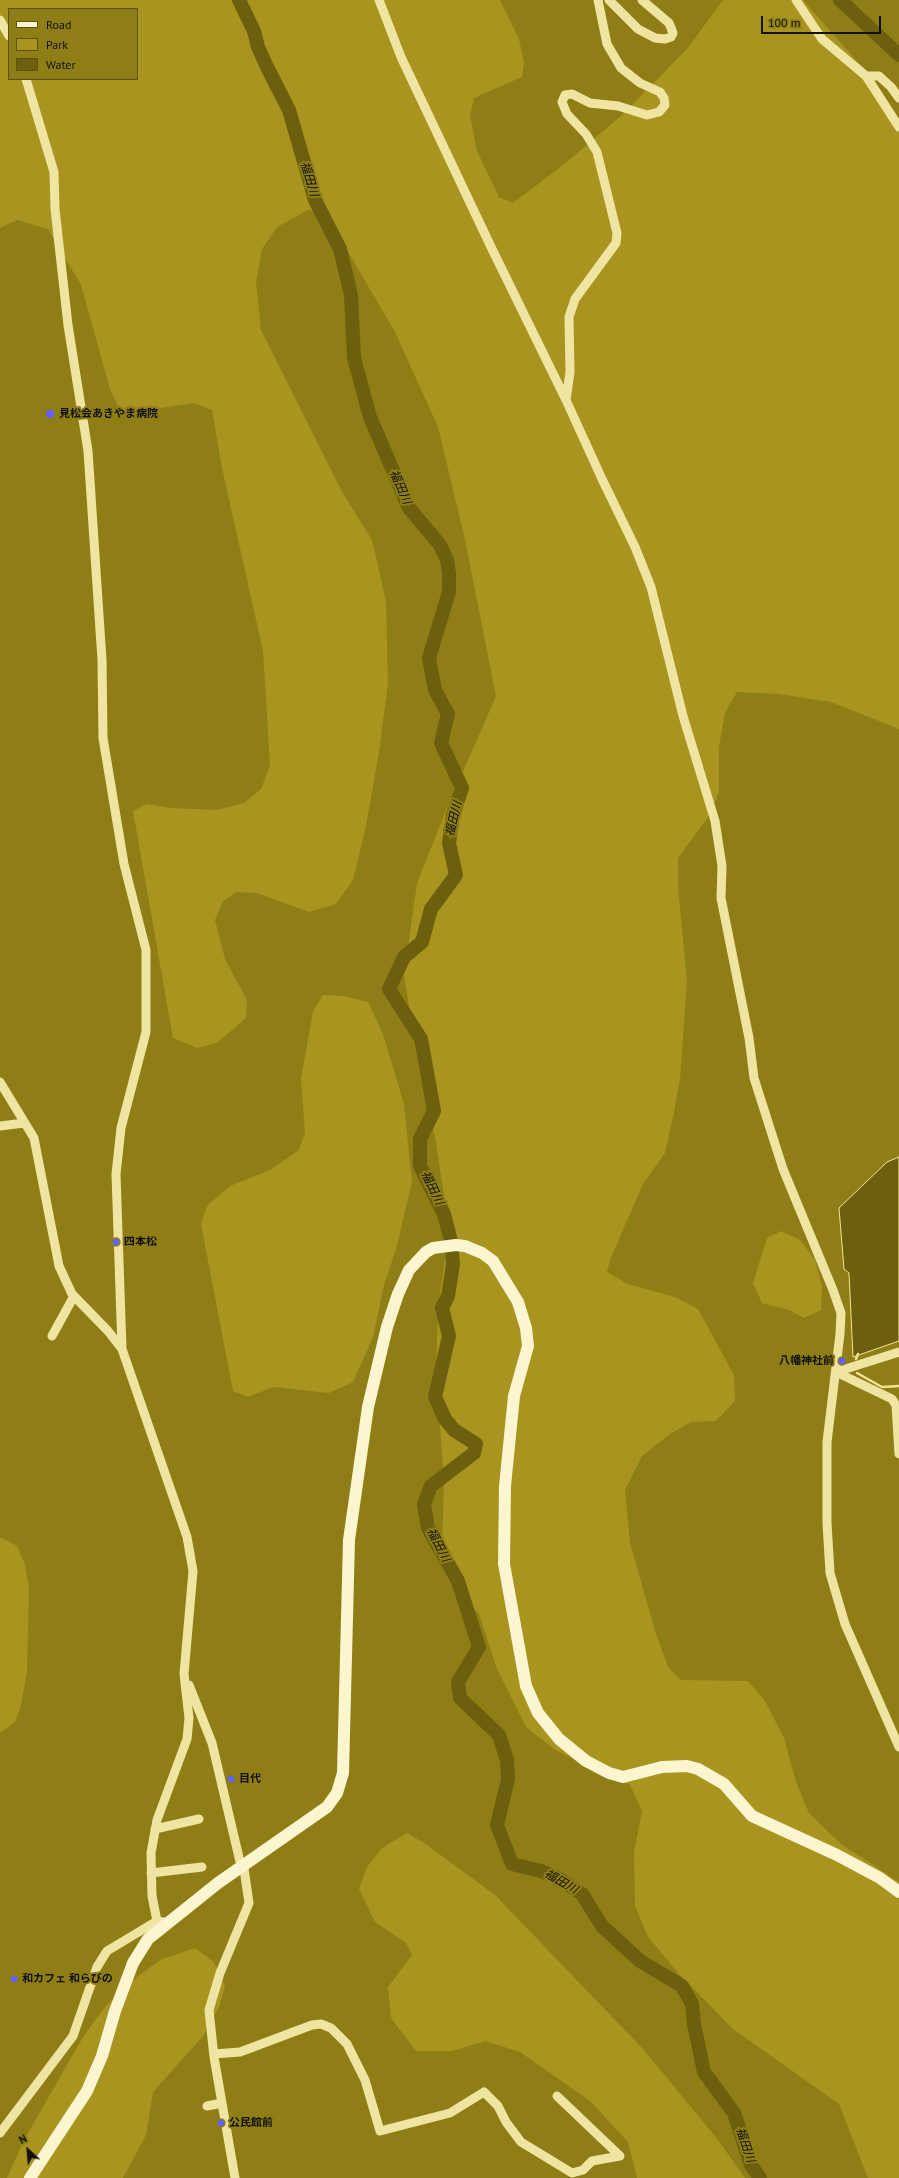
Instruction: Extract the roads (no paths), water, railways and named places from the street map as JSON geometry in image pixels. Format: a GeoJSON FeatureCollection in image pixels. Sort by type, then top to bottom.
{"type":"FeatureCollection","features":[{"type":"Feature","properties":{"kind":"street"},"geometry":{"type":"LineString","coordinates":[[379,0],[401,57],[566,400],[602,480],[635,547],[651,587],[683,716],[708,791],[715,821],[722,866],[721,898],[749,1038],[754,1078],[783,1169],[841,1313],[836,1372],[827,1442],[827,1523],[830,1574],[845,1624],[899,1747]]}},
{"type":"Feature","properties":{"kind":"street"},"geometry":{"type":"LineString","coordinates":[[566,400],[570,372],[569,317],[575,298],[616,243],[617,233],[597,152],[586,134],[567,114],[562,102],[565,95],[572,94],[590,103],[618,106],[648,115],[659,112],[664,105],[664,98],[660,92],[640,83],[621,68],[607,44],[598,0]]}},
{"type":"Feature","properties":{"kind":"street"},"geometry":{"type":"LineString","coordinates":[[609,0],[638,29],[656,38],[665,39],[672,37],[673,33],[669,23],[642,0]]}},
{"type":"Feature","properties":{"kind":"street"},"geometry":{"type":"LineString","coordinates":[[796,0],[822,39],[866,76],[899,127]]}},
{"type":"Feature","properties":{"kind":"street"},"geometry":{"type":"LineString","coordinates":[[0,20],[8,34]]}},
{"type":"Feature","properties":{"kind":"street"},"geometry":{"type":"LineString","coordinates":[[866,76],[879,76],[891,87],[899,98]]}},
{"type":"Feature","properties":{"kind":"street"},"geometry":{"type":"LineString","coordinates":[[26,80],[54,172],[55,209],[68,326],[88,451],[102,660],[103,738],[124,864],[146,950],[146,1032],[120,1128],[116,1174],[122,1349],[187,1537],[193,1571],[184,1674],[189,1718],[187,1739],[156,1820],[151,1853],[152,1896],[163,1922]]}},
{"type":"Feature","properties":{"kind":"street"},"geometry":{"type":"LineString","coordinates":[[0,1082],[34,1138],[59,1266],[74,1296],[108,1331],[122,1349]]}},
{"type":"Feature","properties":{"kind":"street"},"geometry":{"type":"LineString","coordinates":[[0,1126],[24,1123]]}},
{"type":"Feature","properties":{"kind":"street"},"geometry":{"type":"LineString","coordinates":[[0,2133],[73,2036],[97,1967],[107,1951],[163,1922],[327,1807],[337,1793],[343,1773],[349,1540],[368,1407],[387,1327],[398,1294],[409,1270],[426,1252],[442,1246],[456,1245],[482,1253],[494,1261],[518,1302],[526,1328],[528,1346],[514,1396],[505,1486],[504,1564],[526,1686],[538,1714],[559,1739],[586,1761],[609,1773],[623,1777],[662,1767],[686,1766],[698,1769],[724,1784],[752,1816],[837,1855],[880,1878],[899,1892]]}},
{"type":"Feature","properties":{"kind":"street"},"geometry":{"type":"LineString","coordinates":[[52,1336],[74,1296]]}},
{"type":"Feature","properties":{"kind":"street"},"geometry":{"type":"LineString","coordinates":[[836,1372],[899,1352]]}},
{"type":"Feature","properties":{"kind":"street"},"geometry":{"type":"LineString","coordinates":[[836,1372],[892,1399],[896,1405],[899,1454]]}},
{"type":"Feature","properties":{"kind":"street"},"geometry":{"type":"LineString","coordinates":[[184,1674],[212,1743],[241,1866],[244,1869],[249,1903],[220,1973],[209,2010],[214,2054],[235,2178]]}},
{"type":"Feature","properties":{"kind":"street"},"geometry":{"type":"LineString","coordinates":[[155,1828],[199,1819]]}},
{"type":"Feature","properties":{"kind":"street"},"geometry":{"type":"LineString","coordinates":[[151,1874],[202,1867]]}},
{"type":"Feature","properties":{"kind":"street"},"geometry":{"type":"LineString","coordinates":[[30,2178],[87,2091],[102,2056],[115,2011],[133,1963],[148,1939],[163,1922]]}},
{"type":"Feature","properties":{"kind":"street"},"geometry":{"type":"LineString","coordinates":[[214,2054],[240,2052],[312,2025],[321,2024],[331,2028],[347,2044],[365,2080],[380,2131],[450,2113],[484,2092],[498,2106],[506,2122],[521,2142],[572,2173],[577,2173],[583,2170],[592,2161],[620,2156],[558,2096]]}},
{"type":"Feature","properties":{"kind":"street"},"geometry":{"type":"LineString","coordinates":[[206,2106],[222,2103]]}},
{"type":"Feature","properties":{"kind":"water"},"geometry":{"type":"Polygon","coordinates":[[[899,1157],[899,1341],[853,1357],[849,1273],[844,1269],[839,1208],[887,1162],[899,1157]]]}},
{"type":"Feature","properties":{"kind":"waterway","name":"福田川"},"geometry":{"type":"LineString","coordinates":[[239,0],[254,31],[258,47],[267,67],[289,110],[315,200],[340,249],[351,295],[354,358],[370,417],[409,508],[440,545],[447,560],[449,573],[449,592],[429,658],[435,690],[448,714],[441,743],[462,788],[453,815],[449,843],[456,875],[431,909],[422,942],[404,957],[389,989],[421,1039],[434,1111],[420,1139],[420,1166],[444,1214],[451,1241],[453,1264],[448,1296],[442,1308],[449,1336],[435,1397],[445,1419],[454,1430],[476,1444],[474,1453],[431,1486],[424,1504],[428,1528],[458,1581],[479,1647],[458,1682],[460,1698],[499,1735],[507,1760],[508,1779],[497,1825],[512,1864],[541,1871],[558,1878],[582,1894],[602,1926],[640,1961],[682,1986],[692,2004],[694,2024],[704,2072],[734,2113],[751,2165],[760,2178]]}},
{"type":"Feature","properties":{"kind":"waterway"},"geometry":{"type":"LineString","coordinates":[[840,0],[899,55]]}},
{"type":"Feature","properties":{"kind":"waterway"},"geometry":{"type":"LineString","coordinates":[[856,1359],[858,1354]]}},
{"type":"Feature","properties":{"kind":"waterway"},"geometry":{"type":"LineString","coordinates":[[857,1373],[882,1387],[899,1386]]}},
{"type":"Feature","properties":{"kind":"place","name":"見松会あきやま病院"},"geometry":{"type":"Point","coordinates":[50,414]}},
{"type":"Feature","properties":{"kind":"place","name":"四本松"},"geometry":{"type":"Point","coordinates":[116,1242]}},
{"type":"Feature","properties":{"kind":"place","name":"八幡神社前"},"geometry":{"type":"Point","coordinates":[842,1361]}},
{"type":"Feature","properties":{"kind":"place","name":"目代"},"geometry":{"type":"Point","coordinates":[231,1779]}},
{"type":"Feature","properties":{"kind":"place","name":"和カフェ 和らびの"},"geometry":{"type":"Point","coordinates":[14,1979]}},
{"type":"Feature","properties":{"kind":"place","name":"公民館前"},"geometry":{"type":"Point","coordinates":[221,2123]}}]}
